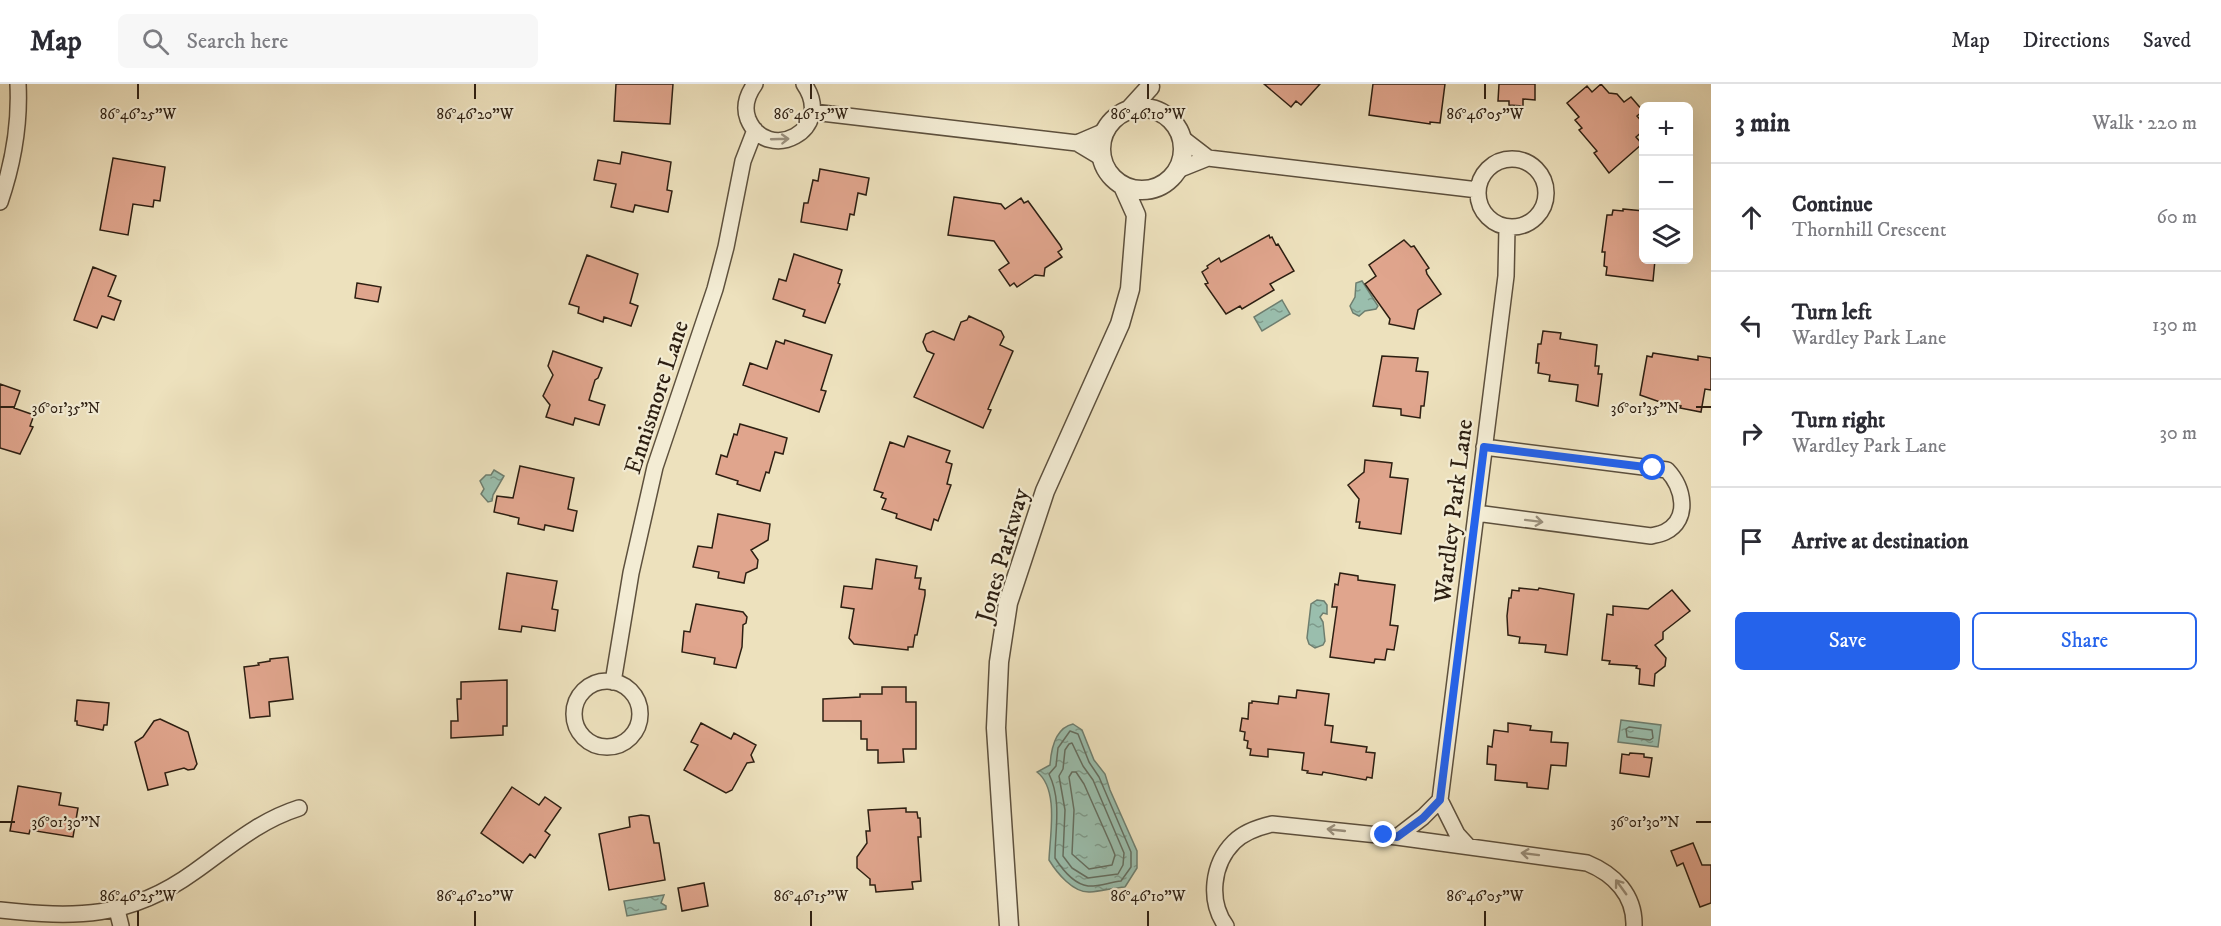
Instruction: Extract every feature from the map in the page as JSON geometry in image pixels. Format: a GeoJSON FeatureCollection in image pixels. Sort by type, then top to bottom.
{"type":"FeatureCollection","features":[{"type":"Feature","properties":{"kind":"street"},"geometry":{"type":"LineString","coordinates":[[0,202],[16,137],[18,84]]}},
{"type":"Feature","properties":{"kind":"street"},"geometry":{"type":"LineString","coordinates":[[755,84],[746,103],[746,115],[755,130],[768,139],[779,141],[791,139],[808,125],[813,112],[810,93],[804,84]]}},
{"type":"Feature","properties":{"kind":"street"},"geometry":{"type":"LineString","coordinates":[[1161,113],[1150,85],[1129,110],[1113,121],[1105,131],[1102,158],[1112,177],[1123,186],[1136,190],[1151,189],[1169,181],[1178,170],[1183,157],[1182,138]]}},
{"type":"Feature","properties":{"kind":"street"},"geometry":{"type":"LineString","coordinates":[[1129,110],[1143,108],[1161,113],[1172,121],[1182,138],[1208,158]]}},
{"type":"Feature","properties":{"kind":"street"},"geometry":{"type":"LineString","coordinates":[[813,112],[1077,143],[1102,158]]}},
{"type":"Feature","properties":{"kind":"street","name":"Ennismore Lane"},"geometry":{"type":"LineString","coordinates":[[613,682],[631,573],[655,467],[715,288],[726,247],[743,161],[755,130]]}},
{"type":"Feature","properties":{"kind":"street"},"geometry":{"type":"LineString","coordinates":[[1077,143],[1105,131]]}},
{"type":"Feature","properties":{"kind":"street"},"geometry":{"type":"LineString","coordinates":[[1178,170],[1208,158],[1478,190]]}},
{"type":"Feature","properties":{"kind":"street"},"geometry":{"type":"LineString","coordinates":[[1509,159],[1521,160],[1531,165],[1545,183],[1544,206],[1530,223],[1520,227],[1507,227],[1488,218],[1478,199],[1478,190],[1482,177],[1489,168],[1509,159]]}},
{"type":"Feature","properties":{"kind":"street","name":"Jones Parkway"},"geometry":{"type":"LineString","coordinates":[[1123,186],[1136,214]]}},
{"type":"Feature","properties":{"kind":"street","name":"Jones Parkway"},"geometry":{"type":"LineString","coordinates":[[1009,926],[996,728],[999,662],[1008,603],[1045,491],[1120,324],[1130,289],[1136,214],[1151,189]]}},
{"type":"Feature","properties":{"kind":"street","name":"Wardley Park Lane"},"geometry":{"type":"LineString","coordinates":[[1440,800],[1506,276],[1507,227]]}},
{"type":"Feature","properties":{"kind":"street"},"geometry":{"type":"LineString","coordinates":[[1476,513],[1651,536],[1665,533],[1674,525],[1680,514],[1682,502],[1681,490],[1667,470],[1484,447]]}},
{"type":"Feature","properties":{"kind":"street"},"geometry":{"type":"LineString","coordinates":[[613,682],[629,689],[636,698],[640,709],[640,720],[636,731],[629,739],[610,747],[600,746],[583,736],[577,727],[575,707],[579,697],[587,688],[597,683],[613,682]]}},
{"type":"Feature","properties":{"kind":"street"},"geometry":{"type":"LineString","coordinates":[[1397,837],[1423,818],[1440,800],[1457,834],[1468,846]]}},
{"type":"Feature","properties":{"kind":"street"},"geometry":{"type":"LineString","coordinates":[[0,910],[70,915],[117,910],[170,887],[192,874],[238,838],[263,823],[299,808]]}},
{"type":"Feature","properties":{"kind":"street"},"geometry":{"type":"LineString","coordinates":[[1226,926],[1216,905],[1216,878],[1222,858],[1242,835],[1261,826],[1272,824],[1397,837],[1573,860],[1597,867],[1613,876],[1631,905],[1634,926]]}},
{"type":"Feature","properties":{"kind":"street"},"geometry":{"type":"LineString","coordinates":[[117,910],[120,926]]}},
{"type":"Feature","properties":{"kind":"water"},"geometry":{"type":"Polygon","coordinates":[[[1362,281],[1378,306],[1359,316],[1353,313],[1350,306],[1355,297],[1356,283],[1362,281]]]}},
{"type":"Feature","properties":{"kind":"water"},"geometry":{"type":"Polygon","coordinates":[[[1282,300],[1290,314],[1262,331],[1254,317],[1282,300]]]}},
{"type":"Feature","properties":{"kind":"water"},"geometry":{"type":"Polygon","coordinates":[[[494,470],[504,476],[492,501],[488,502],[481,494],[484,489],[480,481],[486,475],[491,475],[494,470]]]}},
{"type":"Feature","properties":{"kind":"water"},"geometry":{"type":"Polygon","coordinates":[[[1317,600],[1324,601],[1327,605],[1327,614],[1323,613],[1320,617],[1323,622],[1325,641],[1323,645],[1315,648],[1309,644],[1307,638],[1311,604],[1317,600]]]}},
{"type":"Feature","properties":{"kind":"water"},"geometry":{"type":"Polygon","coordinates":[[[1621,720],[1661,725],[1658,747],[1618,742],[1621,720]]]}},
{"type":"Feature","properties":{"kind":"water"},"geometry":{"type":"Polygon","coordinates":[[[1073,724],[1082,730],[1094,760],[1105,774],[1137,851],[1137,868],[1125,887],[1094,892],[1078,889],[1056,871],[1049,860],[1051,800],[1044,780],[1037,772],[1050,765],[1055,740],[1062,730],[1073,724]]]}},
{"type":"Feature","properties":{"kind":"water"},"geometry":{"type":"Polygon","coordinates":[[[664,895],[661,903],[666,906],[666,909],[627,916],[624,901],[664,895]]]}},
{"type":"Feature","properties":{"kind":"building"},"geometry":{"type":"Polygon","coordinates":[[[616,84],[673,84],[670,124],[614,121],[616,84]]]}},
{"type":"Feature","properties":{"kind":"building"},"geometry":{"type":"Polygon","coordinates":[[[1264,84],[1320,84],[1301,105],[1296,101],[1291,107],[1264,84]]]}},
{"type":"Feature","properties":{"kind":"building"},"geometry":{"type":"Polygon","coordinates":[[[1373,84],[1445,84],[1440,123],[1430,122],[1430,124],[1369,115],[1373,84]]]}},
{"type":"Feature","properties":{"kind":"building"},"geometry":{"type":"Polygon","coordinates":[[[1499,84],[1535,84],[1535,100],[1523,99],[1523,106],[1509,105],[1509,101],[1498,101],[1499,84]]]}},
{"type":"Feature","properties":{"kind":"building"},"geometry":{"type":"Polygon","coordinates":[[[1601,84],[1609,93],[1617,94],[1624,102],[1631,97],[1639,106],[1637,116],[1639,134],[1636,137],[1639,140],[1639,147],[1609,173],[1594,153],[1597,151],[1579,130],[1582,128],[1575,120],[1579,117],[1567,103],[1587,86],[1592,92],[1601,84]]]}},
{"type":"Feature","properties":{"kind":"building"},"geometry":{"type":"Polygon","coordinates":[[[622,152],[671,162],[667,190],[672,191],[668,212],[635,205],[633,212],[611,207],[616,184],[594,180],[598,160],[620,164],[622,152]]]}},
{"type":"Feature","properties":{"kind":"building"},"geometry":{"type":"Polygon","coordinates":[[[113,158],[165,167],[160,201],[154,200],[153,207],[133,204],[128,235],[100,230],[113,158]]]}},
{"type":"Feature","properties":{"kind":"building"},"geometry":{"type":"Polygon","coordinates":[[[820,169],[869,178],[866,195],[858,193],[854,215],[850,214],[847,230],[801,222],[804,203],[808,203],[813,180],[818,181],[820,169]]]}},
{"type":"Feature","properties":{"kind":"building"},"geometry":{"type":"Polygon","coordinates":[[[954,197],[1001,204],[1005,209],[1021,198],[1024,203],[1028,201],[1060,245],[1062,249],[1058,252],[1062,257],[1045,268],[1044,276],[1035,275],[1017,287],[1014,283],[1010,286],[999,270],[1009,263],[994,241],[948,235],[954,197]]]}},
{"type":"Feature","properties":{"kind":"building"},"geometry":{"type":"Polygon","coordinates":[[[1623,209],[1639,211],[1639,264],[1655,264],[1653,281],[1606,275],[1605,252],[1602,252],[1607,215],[1612,215],[1613,210],[1623,211],[1623,209]]]}},
{"type":"Feature","properties":{"kind":"building"},"geometry":{"type":"Polygon","coordinates":[[[1269,235],[1276,245],[1278,244],[1294,271],[1270,284],[1274,290],[1242,309],[1240,306],[1226,314],[1205,284],[1208,283],[1202,272],[1219,258],[1221,262],[1269,235]]]}},
{"type":"Feature","properties":{"kind":"building"},"geometry":{"type":"Polygon","coordinates":[[[1404,240],[1411,247],[1414,246],[1429,268],[1426,270],[1427,274],[1441,294],[1418,310],[1414,329],[1389,324],[1390,319],[1365,284],[1376,276],[1369,265],[1404,240]]]}},
{"type":"Feature","properties":{"kind":"building"},"geometry":{"type":"Polygon","coordinates":[[[794,254],[842,270],[838,283],[840,284],[825,323],[803,316],[805,310],[773,299],[779,279],[786,281],[794,254]]]}},
{"type":"Feature","properties":{"kind":"building"},"geometry":{"type":"Polygon","coordinates":[[[587,255],[638,274],[630,303],[638,306],[631,326],[604,317],[603,322],[578,313],[579,307],[569,304],[587,255]]]}},
{"type":"Feature","properties":{"kind":"building"},"geometry":{"type":"Polygon","coordinates":[[[93,267],[116,276],[108,296],[121,301],[114,320],[102,316],[97,328],[74,320],[93,267]]]}},
{"type":"Feature","properties":{"kind":"building"},"geometry":{"type":"Polygon","coordinates":[[[357,283],[381,287],[378,302],[355,298],[357,283]]]}},
{"type":"Feature","properties":{"kind":"building"},"geometry":{"type":"Polygon","coordinates":[[[969,316],[1001,331],[1004,337],[1000,345],[1013,351],[988,409],[991,410],[983,428],[914,397],[934,354],[927,351],[923,342],[926,334],[933,331],[954,340],[961,322],[967,320],[969,316]]]}},
{"type":"Feature","properties":{"kind":"building"},"geometry":{"type":"Polygon","coordinates":[[[1543,331],[1561,333],[1560,339],[1597,345],[1595,366],[1599,366],[1598,374],[1602,374],[1598,406],[1576,401],[1578,385],[1549,381],[1550,375],[1538,373],[1539,363],[1536,363],[1538,344],[1541,344],[1543,331]]]}},
{"type":"Feature","properties":{"kind":"building"},"geometry":{"type":"Polygon","coordinates":[[[785,340],[832,355],[821,390],[826,391],[819,412],[743,385],[750,363],[767,369],[776,341],[784,344],[785,340]]]}},
{"type":"Feature","properties":{"kind":"building"},"geometry":{"type":"Polygon","coordinates":[[[553,351],[602,368],[595,380],[589,400],[605,405],[599,425],[575,418],[573,425],[546,417],[550,405],[543,396],[553,375],[548,366],[553,351]]]}},
{"type":"Feature","properties":{"kind":"building"},"geometry":{"type":"Polygon","coordinates":[[[1653,353],[1698,360],[1698,356],[1711,358],[1711,390],[1705,389],[1701,412],[1640,395],[1647,356],[1652,357],[1653,353]]]}},
{"type":"Feature","properties":{"kind":"building"},"geometry":{"type":"Polygon","coordinates":[[[1382,356],[1418,358],[1416,371],[1428,372],[1424,406],[1421,406],[1420,418],[1401,415],[1401,409],[1373,406],[1382,356]]]}},
{"type":"Feature","properties":{"kind":"building"},"geometry":{"type":"Polygon","coordinates":[[[0,384],[20,391],[14,408],[34,415],[30,426],[33,427],[20,454],[0,448],[0,384]]]}},
{"type":"Feature","properties":{"kind":"building"},"geometry":{"type":"Polygon","coordinates":[[[740,424],[787,438],[783,454],[775,452],[769,473],[766,472],[760,491],[716,474],[721,455],[727,457],[734,434],[737,435],[740,424]]]}},
{"type":"Feature","properties":{"kind":"building"},"geometry":{"type":"Polygon","coordinates":[[[908,436],[950,451],[946,462],[952,464],[947,484],[951,485],[938,521],[934,519],[931,530],[896,518],[897,514],[882,509],[886,499],[881,497],[883,493],[874,490],[890,442],[904,447],[908,436]]]}},
{"type":"Feature","properties":{"kind":"building"},"geometry":{"type":"Polygon","coordinates":[[[1365,460],[1392,463],[1390,477],[1408,479],[1401,534],[1359,528],[1360,522],[1356,522],[1359,499],[1348,485],[1364,472],[1365,460]]]}},
{"type":"Feature","properties":{"kind":"building"},"geometry":{"type":"Polygon","coordinates":[[[520,466],[574,478],[568,509],[577,511],[573,531],[545,525],[544,530],[518,524],[519,518],[494,512],[497,496],[513,498],[520,466]]]}},
{"type":"Feature","properties":{"kind":"building"},"geometry":{"type":"Polygon","coordinates":[[[718,514],[770,524],[768,540],[751,550],[758,560],[757,568],[746,573],[744,583],[718,578],[719,572],[693,567],[698,546],[712,548],[718,514]]]}},
{"type":"Feature","properties":{"kind":"building"},"geometry":{"type":"Polygon","coordinates":[[[876,559],[917,566],[915,578],[921,578],[919,589],[925,590],[925,595],[917,635],[915,635],[913,647],[908,647],[908,650],[854,644],[849,638],[854,609],[841,607],[844,586],[872,589],[876,559]]]}},
{"type":"Feature","properties":{"kind":"building"},"geometry":{"type":"Polygon","coordinates":[[[507,573],[557,581],[552,609],[558,610],[555,631],[522,626],[521,632],[499,629],[507,573]]]}},
{"type":"Feature","properties":{"kind":"building"},"geometry":{"type":"Polygon","coordinates":[[[1340,573],[1358,576],[1358,580],[1395,585],[1390,625],[1398,626],[1394,650],[1387,649],[1385,660],[1375,659],[1374,663],[1330,657],[1337,607],[1332,607],[1335,584],[1338,585],[1340,573]]]}},
{"type":"Feature","properties":{"kind":"building"},"geometry":{"type":"Polygon","coordinates":[[[1519,588],[1538,590],[1539,588],[1574,594],[1567,655],[1545,652],[1546,645],[1519,643],[1520,637],[1508,635],[1509,598],[1511,598],[1512,590],[1519,591],[1519,588]]]}},
{"type":"Feature","properties":{"kind":"building"},"geometry":{"type":"Polygon","coordinates":[[[1672,590],[1690,611],[1663,632],[1663,639],[1655,645],[1666,658],[1665,666],[1655,674],[1654,686],[1639,684],[1640,669],[1636,668],[1637,666],[1609,664],[1610,661],[1602,660],[1607,614],[1613,615],[1613,606],[1648,609],[1672,590]]]}},
{"type":"Feature","properties":{"kind":"building"},"geometry":{"type":"Polygon","coordinates":[[[696,604],[743,612],[747,617],[743,625],[742,647],[736,668],[714,664],[715,658],[682,652],[684,631],[690,632],[696,604]]]}},
{"type":"Feature","properties":{"kind":"building"},"geometry":{"type":"Polygon","coordinates":[[[288,657],[293,699],[269,702],[270,716],[250,718],[244,667],[259,665],[258,663],[270,661],[270,659],[288,657]]]}},
{"type":"Feature","properties":{"kind":"building"},"geometry":{"type":"Polygon","coordinates":[[[507,680],[507,726],[503,726],[503,735],[451,738],[451,721],[458,721],[457,699],[461,699],[461,682],[507,680]]]}},
{"type":"Feature","properties":{"kind":"building"},"geometry":{"type":"Polygon","coordinates":[[[882,687],[906,687],[906,702],[916,702],[916,749],[903,749],[904,762],[878,763],[878,750],[867,750],[867,739],[861,739],[861,721],[823,721],[823,699],[860,697],[860,694],[882,694],[882,687]]]}},
{"type":"Feature","properties":{"kind":"building"},"geometry":{"type":"Polygon","coordinates":[[[1297,690],[1329,694],[1325,725],[1333,726],[1331,742],[1367,747],[1366,752],[1375,753],[1372,778],[1367,777],[1366,780],[1323,772],[1322,775],[1307,773],[1308,771],[1302,770],[1304,753],[1268,749],[1268,757],[1250,755],[1251,749],[1247,748],[1248,741],[1244,740],[1245,732],[1240,731],[1242,718],[1248,719],[1249,703],[1252,701],[1278,704],[1279,696],[1296,698],[1297,690]]]}},
{"type":"Feature","properties":{"kind":"building"},"geometry":{"type":"Polygon","coordinates":[[[77,700],[109,703],[107,725],[104,725],[103,730],[77,725],[75,721],[77,700]]]}},
{"type":"Feature","properties":{"kind":"building"},"geometry":{"type":"Polygon","coordinates":[[[160,719],[188,732],[197,764],[194,769],[184,768],[165,773],[168,785],[148,790],[135,742],[143,737],[154,721],[160,719]]]}},
{"type":"Feature","properties":{"kind":"building"},"geometry":{"type":"Polygon","coordinates":[[[701,723],[731,739],[734,733],[756,745],[751,755],[754,762],[747,763],[732,790],[726,793],[684,770],[698,745],[691,742],[701,723]]]}},
{"type":"Feature","properties":{"kind":"building"},"geometry":{"type":"Polygon","coordinates":[[[1508,723],[1531,726],[1530,730],[1552,732],[1551,742],[1568,743],[1566,766],[1551,765],[1548,789],[1527,787],[1527,783],[1495,780],[1496,765],[1487,764],[1488,746],[1492,747],[1494,730],[1508,732],[1508,723]]]}},
{"type":"Feature","properties":{"kind":"building"},"geometry":{"type":"Polygon","coordinates":[[[1630,753],[1644,754],[1644,757],[1652,758],[1649,777],[1620,773],[1622,754],[1629,755],[1630,753]]]}},
{"type":"Feature","properties":{"kind":"building"},"geometry":{"type":"Polygon","coordinates":[[[18,786],[61,793],[59,805],[78,808],[73,837],[30,830],[29,834],[10,831],[18,786]]]}},
{"type":"Feature","properties":{"kind":"building"},"geometry":{"type":"Polygon","coordinates":[[[512,787],[539,805],[545,797],[561,808],[545,831],[550,835],[535,858],[530,854],[523,863],[481,833],[512,787]]]}},
{"type":"Feature","properties":{"kind":"building"},"geometry":{"type":"Polygon","coordinates":[[[906,808],[906,812],[917,812],[920,818],[921,837],[918,837],[921,881],[912,882],[913,889],[876,892],[875,885],[870,885],[870,879],[857,868],[857,857],[867,843],[866,831],[870,831],[868,810],[906,808]]]}},
{"type":"Feature","properties":{"kind":"building"},"geometry":{"type":"Polygon","coordinates":[[[649,816],[654,843],[659,843],[665,880],[609,890],[599,834],[630,827],[629,817],[649,816]]]}},
{"type":"Feature","properties":{"kind":"building"},"geometry":{"type":"Polygon","coordinates":[[[1693,843],[1702,865],[1711,865],[1711,903],[1700,907],[1683,863],[1677,866],[1671,851],[1693,843]]]}},
{"type":"Feature","properties":{"kind":"building"},"geometry":{"type":"Polygon","coordinates":[[[704,883],[708,906],[682,911],[678,888],[704,883]]]}},
{"type":"Feature","properties":{"kind":"route"},"geometry":{"type":"LineString","coordinates":[[1384,835],[1397,837],[1423,818],[1440,800],[1484,447],[1653,468]]}}]}
